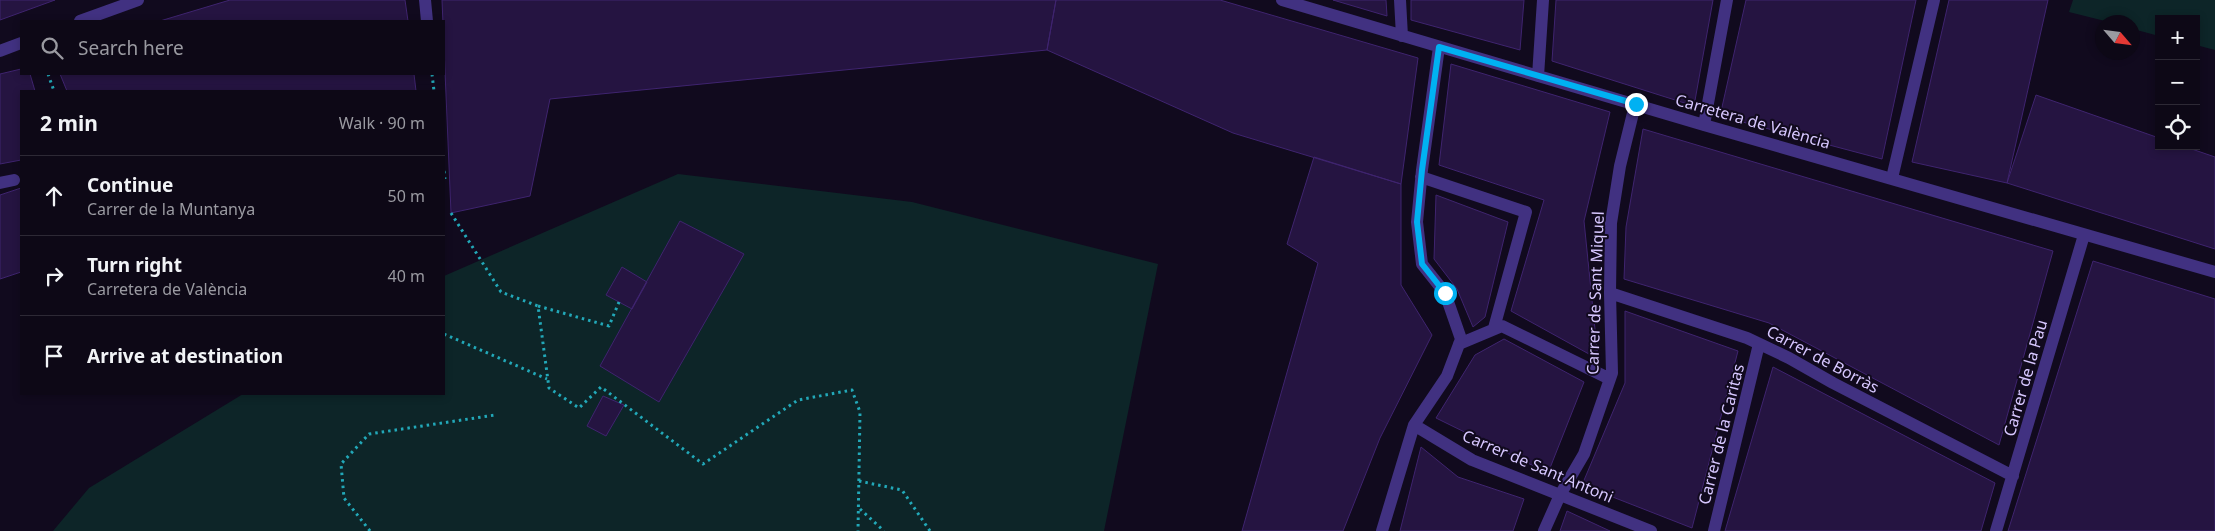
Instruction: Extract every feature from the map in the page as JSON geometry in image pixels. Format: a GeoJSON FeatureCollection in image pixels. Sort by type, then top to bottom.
{"type":"FeatureCollection","features":[{"type":"Feature","properties":{"kind":"street"},"geometry":{"type":"LineString","coordinates":[[83,20],[138,0]]}},
{"type":"Feature","properties":{"kind":"street"},"geometry":{"type":"LineString","coordinates":[[425,0],[427,20]]}},
{"type":"Feature","properties":{"kind":"street","name":"Carretera de València"},"geometry":{"type":"LineString","coordinates":[[1282,0],[1704,125],[2215,272]]}},
{"type":"Feature","properties":{"kind":"street"},"geometry":{"type":"LineString","coordinates":[[1400,0],[1402,36]]}},
{"type":"Feature","properties":{"kind":"street"},"geometry":{"type":"LineString","coordinates":[[1538,76],[1543,0]]}},
{"type":"Feature","properties":{"kind":"street"},"geometry":{"type":"LineString","coordinates":[[1704,125],[1727,0]]}},
{"type":"Feature","properties":{"kind":"street"},"geometry":{"type":"LineString","coordinates":[[1892,178],[1934,0]]}},
{"type":"Feature","properties":{"kind":"street"},"geometry":{"type":"LineString","coordinates":[[0,51],[20,43]]}},
{"type":"Feature","properties":{"kind":"street"},"geometry":{"type":"LineString","coordinates":[[1382,531],[1414,425],[1447,376],[1461,339],[1445,293],[1422,264],[1417,222],[1421,177],[1439,47]]}},
{"type":"Feature","properties":{"kind":"street","name":"Carrer de Sant Miquel"},"geometry":{"type":"LineString","coordinates":[[1544,531],[1560,494],[1584,454],[1612,373],[1611,222],[1620,166],[1636,104]]}},
{"type":"Feature","properties":{"kind":"street"},"geometry":{"type":"LineString","coordinates":[[1421,177],[1526,212],[1494,328]]}},
{"type":"Feature","properties":{"kind":"street"},"geometry":{"type":"LineString","coordinates":[[0,183],[14,180]]}},
{"type":"Feature","properties":{"kind":"street","name":"Carrer de la Pau"},"geometry":{"type":"LineString","coordinates":[[1996,531],[2084,235]]}},
{"type":"Feature","properties":{"kind":"street","name":"Carrer de Borràs"},"geometry":{"type":"LineString","coordinates":[[1610,293],[1747,338],[2013,476]]}},
{"type":"Feature","properties":{"kind":"street"},"geometry":{"type":"LineString","coordinates":[[1459,344],[1502,326],[1610,379]]}},
{"type":"Feature","properties":{"kind":"street","name":"Carrer de la Caritas"},"geometry":{"type":"LineString","coordinates":[[1714,531],[1759,344]]}},
{"type":"Feature","properties":{"kind":"street","name":"Carrer de Sant Antoni"},"geometry":{"type":"LineString","coordinates":[[1414,425],[1472,460],[1651,531]]}},
{"type":"Feature","properties":{"kind":"path"},"geometry":{"type":"LineString","coordinates":[[48,75],[54,90]]}},
{"type":"Feature","properties":{"kind":"path"},"geometry":{"type":"LineString","coordinates":[[432,75],[434,90]]}},
{"type":"Feature","properties":{"kind":"path"},"geometry":{"type":"LineString","coordinates":[[451,213],[501,292],[538,306],[609,326],[619,302]]}},
{"type":"Feature","properties":{"kind":"path"},"geometry":{"type":"LineString","coordinates":[[538,306],[549,388],[579,408],[601,387],[704,464],[798,400],[852,390],[860,412],[860,509],[858,531]]}},
{"type":"Feature","properties":{"kind":"path"},"geometry":{"type":"LineString","coordinates":[[445,334],[548,379]]}},
{"type":"Feature","properties":{"kind":"path"},"geometry":{"type":"LineString","coordinates":[[370,531],[344,498],[341,464],[369,434],[495,415]]}},
{"type":"Feature","properties":{"kind":"path"},"geometry":{"type":"LineString","coordinates":[[860,482],[902,490],[930,531]]}},
{"type":"Feature","properties":{"kind":"path"},"geometry":{"type":"LineString","coordinates":[[860,509],[884,531]]}},
{"type":"Feature","properties":{"kind":"green space"},"geometry":{"type":"Polygon","coordinates":[[[2073,0],[2215,0],[2215,50],[2200,46],[2200,15],[2155,15],[2155,35],[2140,31],[2140,15],[2095,15],[2095,18],[2069,12],[2073,0]]]}},
{"type":"Feature","properties":{"kind":"green space"},"geometry":{"type":"Polygon","coordinates":[[[678,174],[912,202],[1158,264],[1104,531],[53,531],[89,488],[241,395],[445,395],[445,276],[678,174]]]}},
{"type":"Feature","properties":{"kind":"building"},"geometry":{"type":"Polygon","coordinates":[[[0,0],[55,0],[0,20],[0,0]]]}},
{"type":"Feature","properties":{"kind":"building"},"geometry":{"type":"Polygon","coordinates":[[[230,0],[405,0],[408,20],[163,20],[230,0]]]}},
{"type":"Feature","properties":{"kind":"building"},"geometry":{"type":"Polygon","coordinates":[[[442,0],[1056,0],[1047,50],[550,99],[530,196],[451,213],[445,71],[445,20],[443,20],[442,0]]]}},
{"type":"Feature","properties":{"kind":"building"},"geometry":{"type":"Polygon","coordinates":[[[1056,0],[1220,0],[1418,58],[1401,184],[1233,133],[1047,50],[1056,0]]]}},
{"type":"Feature","properties":{"kind":"building"},"geometry":{"type":"Polygon","coordinates":[[[1333,0],[1386,0],[1387,16],[1333,0]]]}},
{"type":"Feature","properties":{"kind":"building"},"geometry":{"type":"Polygon","coordinates":[[[1411,0],[1524,0],[1520,50],[1411,20],[1411,0]]]}},
{"type":"Feature","properties":{"kind":"building"},"geometry":{"type":"Polygon","coordinates":[[[1556,0],[1713,0],[1694,106],[1552,61],[1556,0]]]}},
{"type":"Feature","properties":{"kind":"building"},"geometry":{"type":"Polygon","coordinates":[[[1746,0],[1916,0],[1882,159],[1720,116],[1746,0]]]}},
{"type":"Feature","properties":{"kind":"building"},"geometry":{"type":"Polygon","coordinates":[[[1949,0],[2048,0],[2007,183],[1912,162],[1949,0]]]}},
{"type":"Feature","properties":{"kind":"building"},"geometry":{"type":"Polygon","coordinates":[[[1451,64],[1610,112],[1584,221],[1598,359],[1511,311],[1544,200],[1439,165],[1451,64]]]}},
{"type":"Feature","properties":{"kind":"building"},"geometry":{"type":"Polygon","coordinates":[[[20,69],[20,75],[30,75],[35,90],[20,90],[20,160],[0,164],[0,74],[20,69]]]}},
{"type":"Feature","properties":{"kind":"building"},"geometry":{"type":"Polygon","coordinates":[[[60,75],[414,75],[416,90],[67,90],[60,75]]]}},
{"type":"Feature","properties":{"kind":"building"},"geometry":{"type":"Polygon","coordinates":[[[2036,95],[2155,137],[2155,150],[2195,150],[2215,157],[2215,249],[2007,183],[2036,95]]]}},
{"type":"Feature","properties":{"kind":"building"},"geometry":{"type":"Polygon","coordinates":[[[1643,129],[2053,251],[1999,445],[1769,323],[1624,279],[1626,227],[1643,129]]]}},
{"type":"Feature","properties":{"kind":"building"},"geometry":{"type":"Polygon","coordinates":[[[1314,157],[1401,184],[1401,285],[1432,335],[1380,438],[1343,531],[1242,531],[1318,263],[1287,244],[1314,157]]]}},
{"type":"Feature","properties":{"kind":"building"},"geometry":{"type":"Polygon","coordinates":[[[20,188],[20,272],[0,279],[0,195],[20,188]]]}},
{"type":"Feature","properties":{"kind":"building"},"geometry":{"type":"Polygon","coordinates":[[[1436,195],[1508,222],[1485,317],[1473,327],[1457,289],[1434,259],[1436,195]]]}},
{"type":"Feature","properties":{"kind":"building"},"geometry":{"type":"Polygon","coordinates":[[[680,221],[744,254],[659,402],[600,366],[680,221]]]}},
{"type":"Feature","properties":{"kind":"building"},"geometry":{"type":"Polygon","coordinates":[[[2093,261],[2215,299],[2215,531],[2008,531],[2093,261]]]}},
{"type":"Feature","properties":{"kind":"building"},"geometry":{"type":"Polygon","coordinates":[[[622,267],[647,282],[632,309],[606,295],[622,267]]]}},
{"type":"Feature","properties":{"kind":"building"},"geometry":{"type":"Polygon","coordinates":[[[1625,311],[1738,351],[1692,528],[1582,485],[1625,383],[1625,311]]]}},
{"type":"Feature","properties":{"kind":"building"},"geometry":{"type":"Polygon","coordinates":[[[1504,339],[1584,382],[1548,473],[1436,418],[1475,355],[1504,339]]]}},
{"type":"Feature","properties":{"kind":"building"},"geometry":{"type":"Polygon","coordinates":[[[1773,367],[1995,483],[1981,531],[1725,531],[1773,367]]]}},
{"type":"Feature","properties":{"kind":"building"},"geometry":{"type":"Polygon","coordinates":[[[603,396],[624,405],[606,436],[587,426],[603,396]]]}},
{"type":"Feature","properties":{"kind":"building"},"geometry":{"type":"Polygon","coordinates":[[[1421,447],[1458,477],[1524,499],[1513,531],[1400,531],[1421,447]]]}},
{"type":"Feature","properties":{"kind":"building"},"geometry":{"type":"Polygon","coordinates":[[[1567,511],[1610,531],[1560,531],[1567,511]]]}},
{"type":"Feature","properties":{"kind":"route"},"geometry":{"type":"LineString","coordinates":[[1445,293],[1422,264],[1417,222],[1422,170],[1439,47],[1636,104]]}}]}
